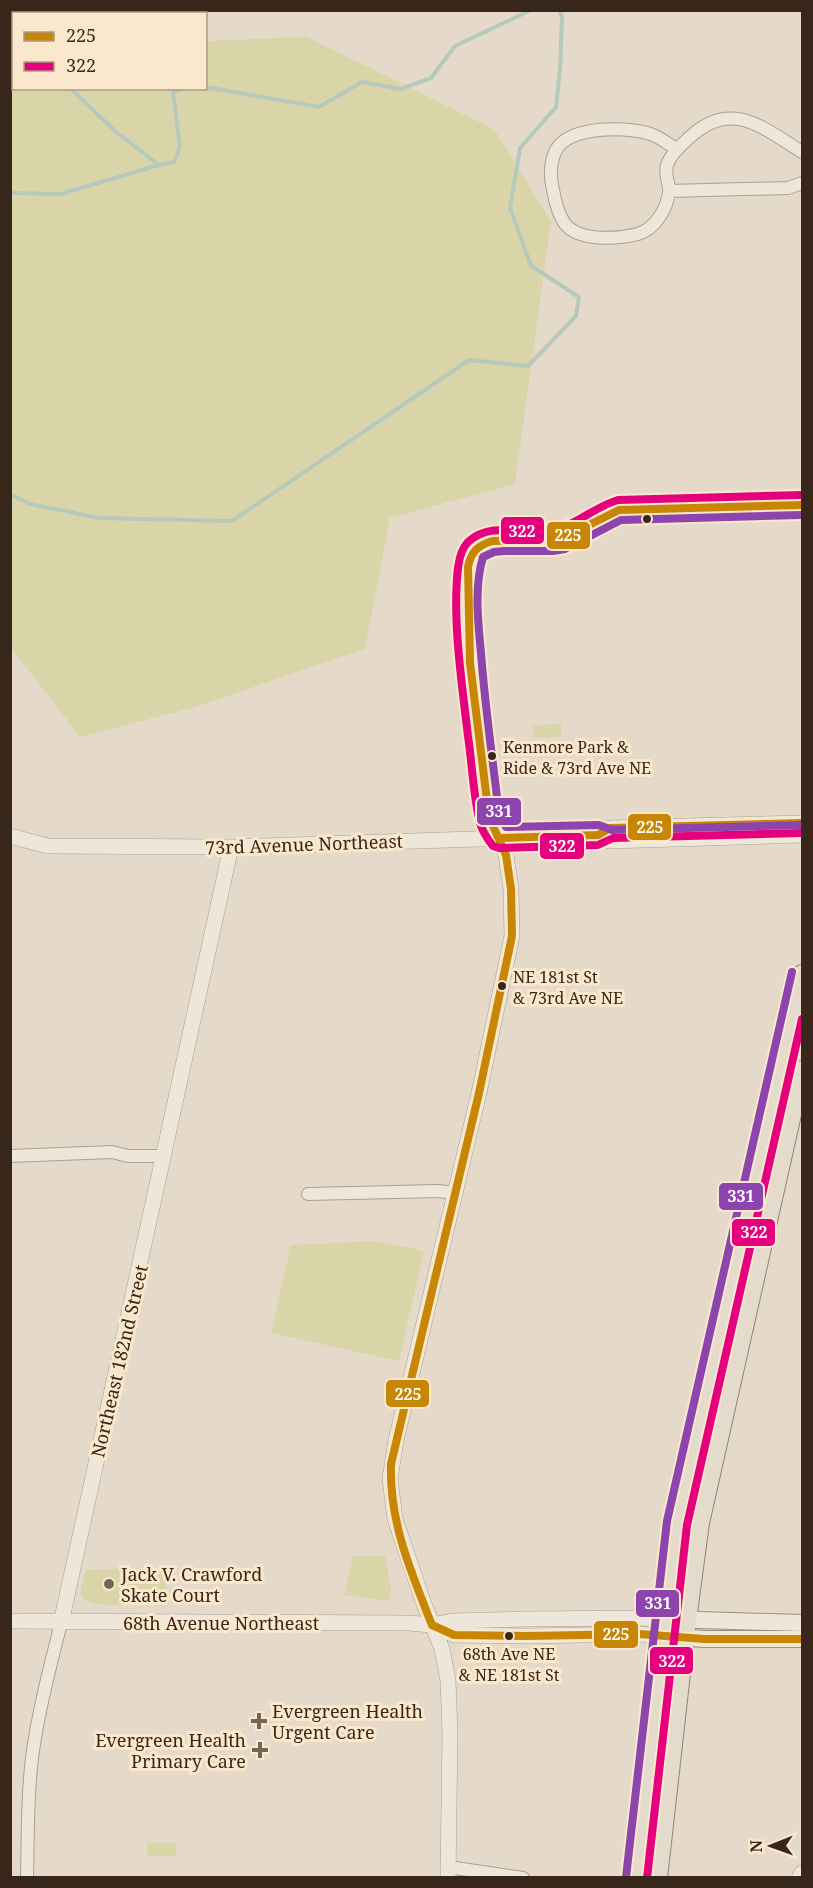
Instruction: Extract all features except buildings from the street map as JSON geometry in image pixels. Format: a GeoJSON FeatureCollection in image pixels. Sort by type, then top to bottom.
{"type":"FeatureCollection","features":[{"type":"Feature","properties":{"kind":"main road"},"geometry":{"type":"LineString","coordinates":[[636,1878],[677,1523],[802,974]]}},
{"type":"Feature","properties":{"kind":"main road"},"geometry":{"type":"LineString","coordinates":[[658,1878],[686,1629],[702,1512],[802,1070]]}},
{"type":"Feature","properties":{"kind":"main road","name":"68th Avenue Northeast"},"geometry":{"type":"LineString","coordinates":[[686,1629],[802,1623]]}},
{"type":"Feature","properties":{"kind":"main road","name":"68th Avenue Northeast"},"geometry":{"type":"LineString","coordinates":[[665,1627],[802,1639]]}},
{"type":"Feature","properties":{"kind":"street"},"geometry":{"type":"LineString","coordinates":[[677,149],[654,135],[636,130],[587,131],[568,138],[557,148],[552,161],[551,181],[555,204],[566,224],[580,234],[596,237],[620,237],[651,228],[660,217],[669,191],[665,177],[667,165],[677,149],[702,126],[717,119],[741,119],[760,127],[802,152]]}},
{"type":"Feature","properties":{"kind":"street"},"geometry":{"type":"LineString","coordinates":[[669,191],[802,186]]}},
{"type":"Feature","properties":{"kind":"street","name":"73rd Avenue Northeast"},"geometry":{"type":"LineString","coordinates":[[10,836],[48,846],[231,847],[598,835],[610,828],[802,823]]}},
{"type":"Feature","properties":{"kind":"street","name":"73rd Avenue Northeast"},"geometry":{"type":"LineString","coordinates":[[598,835],[609,841],[802,836]]}},
{"type":"Feature","properties":{"kind":"street"},"geometry":{"type":"LineString","coordinates":[[499,838],[506,855],[511,889],[512,936],[479,1093],[393,1451],[390,1479],[395,1518],[441,1649],[447,1680],[450,1706],[448,1872],[523,1878]]}},
{"type":"Feature","properties":{"kind":"street","name":"Northeast 182nd Street"},"geometry":{"type":"LineString","coordinates":[[27,1878],[32,1760],[39,1715],[231,847]]}},
{"type":"Feature","properties":{"kind":"street"},"geometry":{"type":"LineString","coordinates":[[10,1156],[112,1152],[128,1156],[163,1156]]}},
{"type":"Feature","properties":{"kind":"street"},"geometry":{"type":"LineString","coordinates":[[308,1194],[439,1191],[454,1193]]}},
{"type":"Feature","properties":{"kind":"street","name":"68th Avenue Northeast"},"geometry":{"type":"LineString","coordinates":[[10,1621],[432,1625],[453,1621],[526,1619],[665,1627]]}},
{"type":"Feature","properties":{"kind":"street"},"geometry":{"type":"LineString","coordinates":[[799,1878],[802,1873]]}},
{"type":"Feature","properties":{"kind":"shaded area"},"geometry":{"type":"Polygon","coordinates":[[[10,11],[50,12],[12,12],[12,90],[207,90],[207,41],[307,37],[494,129],[551,221],[515,484],[390,518],[365,649],[192,708],[80,737],[11,648],[10,11]]]}},
{"type":"Feature","properties":{"kind":"shaded area"},"geometry":{"type":"Polygon","coordinates":[[[561,724],[561,737],[534,738],[533,725],[561,724]]]}},
{"type":"Feature","properties":{"kind":"shaded area"},"geometry":{"type":"Polygon","coordinates":[[[376,1241],[424,1251],[399,1361],[271,1333],[291,1245],[376,1241]]]}},
{"type":"Feature","properties":{"kind":"shaded area"},"geometry":{"type":"Polygon","coordinates":[[[353,1556],[385,1556],[391,1590],[389,1601],[344,1595],[353,1556]]]}},
{"type":"Feature","properties":{"kind":"shaded area","name":"Jack V. Crawford Skate Court"},"geometry":{"type":"Polygon","coordinates":[[[166,1568],[165,1598],[140,1596],[139,1587],[136,1587],[135,1605],[96,1604],[84,1599],[81,1591],[86,1570],[166,1568]]]}},
{"type":"Feature","properties":{"kind":"shaded area"},"geometry":{"type":"Polygon","coordinates":[[[147,1843],[176,1843],[176,1856],[147,1856],[147,1843]]]}},
{"type":"Feature","properties":{"kind":"waterway"},"geometry":{"type":"LineString","coordinates":[[207,87],[319,107],[362,82],[401,89],[431,78],[455,46],[531,10]]}},
{"type":"Feature","properties":{"kind":"waterway"},"geometry":{"type":"LineString","coordinates":[[10,494],[30,504],[99,518],[232,521],[469,360],[528,366],[576,316],[579,297],[531,266],[510,208],[520,148],[556,107],[562,17],[559,10]]}},
{"type":"Feature","properties":{"kind":"waterway"},"geometry":{"type":"LineString","coordinates":[[72,90],[115,131],[159,165],[174,162],[180,147],[173,92],[178,90]]}},
{"type":"Feature","properties":{"kind":"waterway"},"geometry":{"type":"LineString","coordinates":[[10,193],[61,194],[159,165]]}},
{"type":"Feature","properties":{"kind":"transit line","name":"322"},"geometry":{"type":"LineString","coordinates":[[802,495],[618,500],[575,522],[549,531],[489,531],[468,542],[462,551],[456,587],[457,630],[475,798],[481,825],[493,846],[499,848],[598,845],[613,838],[802,833]]}},
{"type":"Feature","properties":{"kind":"transit line","name":"225"},"geometry":{"type":"LineString","coordinates":[[432,1625],[403,1546],[394,1506],[391,1464],[479,1093],[512,936],[511,889],[506,855],[489,817],[470,663],[469,562],[476,550],[492,541],[561,539],[619,510],[802,505]]}},
{"type":"Feature","properties":{"kind":"transit line","name":"331"},"geometry":{"type":"LineString","coordinates":[[802,515],[621,520],[565,549],[494,552],[483,557],[478,580],[478,605],[485,693],[499,814],[506,827],[599,825],[612,830],[802,825]]}},
{"type":"Feature","properties":{"kind":"transit line","name":"225"},"geometry":{"type":"LineString","coordinates":[[499,838],[598,835],[610,828],[802,823]]}},
{"type":"Feature","properties":{"kind":"transit line","name":"331"},"geometry":{"type":"LineString","coordinates":[[626,1877],[667,1521],[792,972]]}},
{"type":"Feature","properties":{"kind":"transit line","name":"322"},"geometry":{"type":"LineString","coordinates":[[647,1878],[687,1525],[802,1019]]}},
{"type":"Feature","properties":{"kind":"transit line","name":"225"},"geometry":{"type":"LineString","coordinates":[[432,1625],[454,1635],[639,1634],[704,1639],[802,1639]]}},
{"type":"Feature","properties":{"kind":"place","name":"Kenmore Park & Ride & 73rd Ave NE"},"geometry":{"type":"Point","coordinates":[492,756]}},
{"type":"Feature","properties":{"kind":"place","name":"NE 181st St & 73rd Ave NE"},"geometry":{"type":"Point","coordinates":[502,986]}},
{"type":"Feature","properties":{"kind":"place","name":"Jack V. Crawford Skate Court"},"geometry":{"type":"Point","coordinates":[109,1584]}},
{"type":"Feature","properties":{"kind":"place","name":"68th Ave NE & NE 181st St"},"geometry":{"type":"Point","coordinates":[509,1636]}},
{"type":"Feature","properties":{"kind":"place","name":"Evergreen Health Urgent Care"},"geometry":{"type":"Point","coordinates":[259,1721]}},
{"type":"Feature","properties":{"kind":"place","name":"Evergreen Health Primary Care"},"geometry":{"type":"Point","coordinates":[260,1750]}}]}
